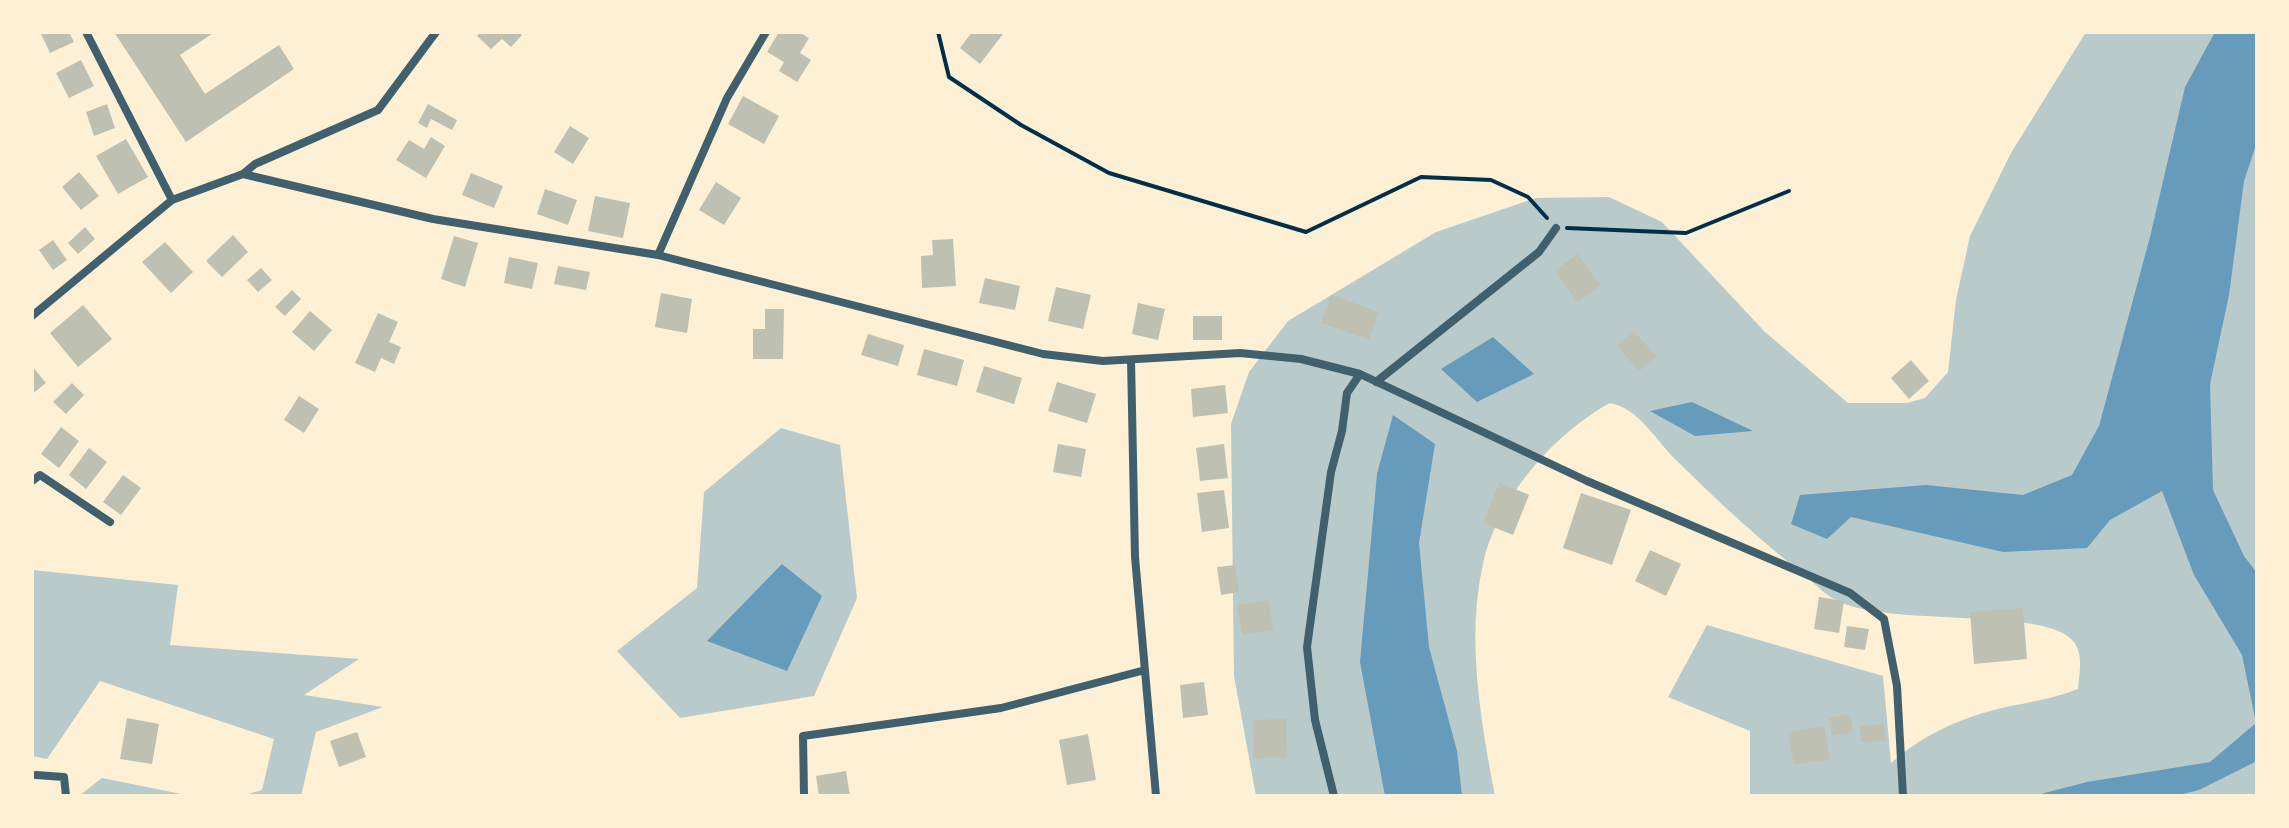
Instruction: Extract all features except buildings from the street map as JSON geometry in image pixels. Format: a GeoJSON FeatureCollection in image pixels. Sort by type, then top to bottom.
{"type":"FeatureCollection","features":[{"type":"Feature","properties":{"kind":"street"},"geometry":{"type":"LineString","coordinates":[[86,32],[172,200]]}},
{"type":"Feature","properties":{"kind":"street"},"geometry":{"type":"LineString","coordinates":[[32,316],[172,200],[243,174],[255,164],[378,110],[436,32]]}},
{"type":"Feature","properties":{"kind":"street"},"geometry":{"type":"LineString","coordinates":[[658,255],[727,98],[766,32]]}},
{"type":"Feature","properties":{"kind":"street"},"geometry":{"type":"LineString","coordinates":[[243,174],[433,219],[658,255],[1043,354],[1131,360],[1240,353],[1301,359],[1360,374],[1561,470],[1850,593],[1884,619],[1897,686],[1903,796]]}},
{"type":"Feature","properties":{"kind":"street"},"geometry":{"type":"LineString","coordinates":[[1376,382],[1539,252],[1556,228]]}},
{"type":"Feature","properties":{"kind":"street"},"geometry":{"type":"LineString","coordinates":[[1131,360],[1135,557],[1156,796]]}},
{"type":"Feature","properties":{"kind":"street"},"geometry":{"type":"LineString","coordinates":[[1334,796],[1315,720],[1307,647],[1331,472],[1342,431],[1347,393],[1360,374]]}},
{"type":"Feature","properties":{"kind":"street"},"geometry":{"type":"LineString","coordinates":[[32,481],[40,475],[110,522]]}},
{"type":"Feature","properties":{"kind":"street"},"geometry":{"type":"LineString","coordinates":[[804,796],[803,736],[1001,708],[1145,670]]}},
{"type":"Feature","properties":{"kind":"street"},"geometry":{"type":"LineString","coordinates":[[36,775],[64,777],[66,796]]}},
{"type":"Feature","properties":{"kind":"path"},"geometry":{"type":"LineString","coordinates":[[938,32],[949,77],[1021,125],[1109,173],[1221,210],[1306,232],[1421,177],[1491,180],[1528,197],[1556,228],[1686,233],[1789,191]]}},
{"type":"Feature","properties":{"kind":"shaded area"},"geometry":{"type":"Polygon","coordinates":[[[2086,32],[2257,32],[2257,796],[1750,796],[1750,731],[1668,697],[1707,625],[1883,676],[1891,763],[1918,742],[1960,721],[2078,689],[2080,665],[2077,647],[2058,631],[2033,624],[1894,614],[1863,609],[1834,599],[1724,506],[1639,419],[1610,403],[1568,432],[1530,471],[1514,492],[1490,539],[1478,592],[1476,651],[1477,680],[1495,796],[1256,796],[1234,676],[1231,424],[1249,372],[1288,321],[1436,232],[1536,198],[1609,197],[1662,222],[1765,332],[1848,403],[1907,403],[1925,398],[1948,372],[1956,300],[1970,236],[2011,153],[2086,32]]]}},
{"type":"Feature","properties":{"kind":"shaded area"},"geometry":{"type":"Polygon","coordinates":[[[781,428],[840,445],[857,598],[814,696],[680,718],[617,651],[697,588],[704,492],[781,428]]]}},
{"type":"Feature","properties":{"kind":"shaded area"},"geometry":{"type":"Polygon","coordinates":[[[32,570],[178,585],[170,645],[359,659],[304,695],[383,707],[316,732],[301,796],[241,796],[262,790],[274,739],[100,681],[47,759],[32,756],[32,570]]]}},
{"type":"Feature","properties":{"kind":"shaded area"},"geometry":{"type":"Polygon","coordinates":[[[102,778],[191,796],[80,795],[102,778]]]}},
{"type":"Feature","properties":{"kind":"water"},"geometry":{"type":"Polygon","coordinates":[[[2215,32],[2257,32],[2257,142],[2244,181],[2229,295],[2210,384],[2213,490],[2244,556],[2257,573],[2257,761],[2199,790],[2175,796],[2033,796],[2087,782],[2210,762],[2256,723],[2242,655],[2194,575],[2162,491],[2110,520],[2087,548],[2003,552],[1851,517],[1827,539],[1791,524],[1800,495],[1926,485],[2023,495],[2072,475],[2099,426],[2150,237],[2185,87],[2215,32]]]}},
{"type":"Feature","properties":{"kind":"water"},"geometry":{"type":"Polygon","coordinates":[[[1493,337],[1534,374],[1477,402],[1441,369],[1493,337]]]}},
{"type":"Feature","properties":{"kind":"water"},"geometry":{"type":"Polygon","coordinates":[[[1692,402],[1753,431],[1695,436],[1650,411],[1692,402]]]}},
{"type":"Feature","properties":{"kind":"water"},"geometry":{"type":"Polygon","coordinates":[[[1393,415],[1435,444],[1419,543],[1429,647],[1457,751],[1462,796],[1385,796],[1360,662],[1377,474],[1393,415]]]}},
{"type":"Feature","properties":{"kind":"water"},"geometry":{"type":"Polygon","coordinates":[[[782,564],[822,596],[787,671],[707,641],[782,564]]]}}]}
